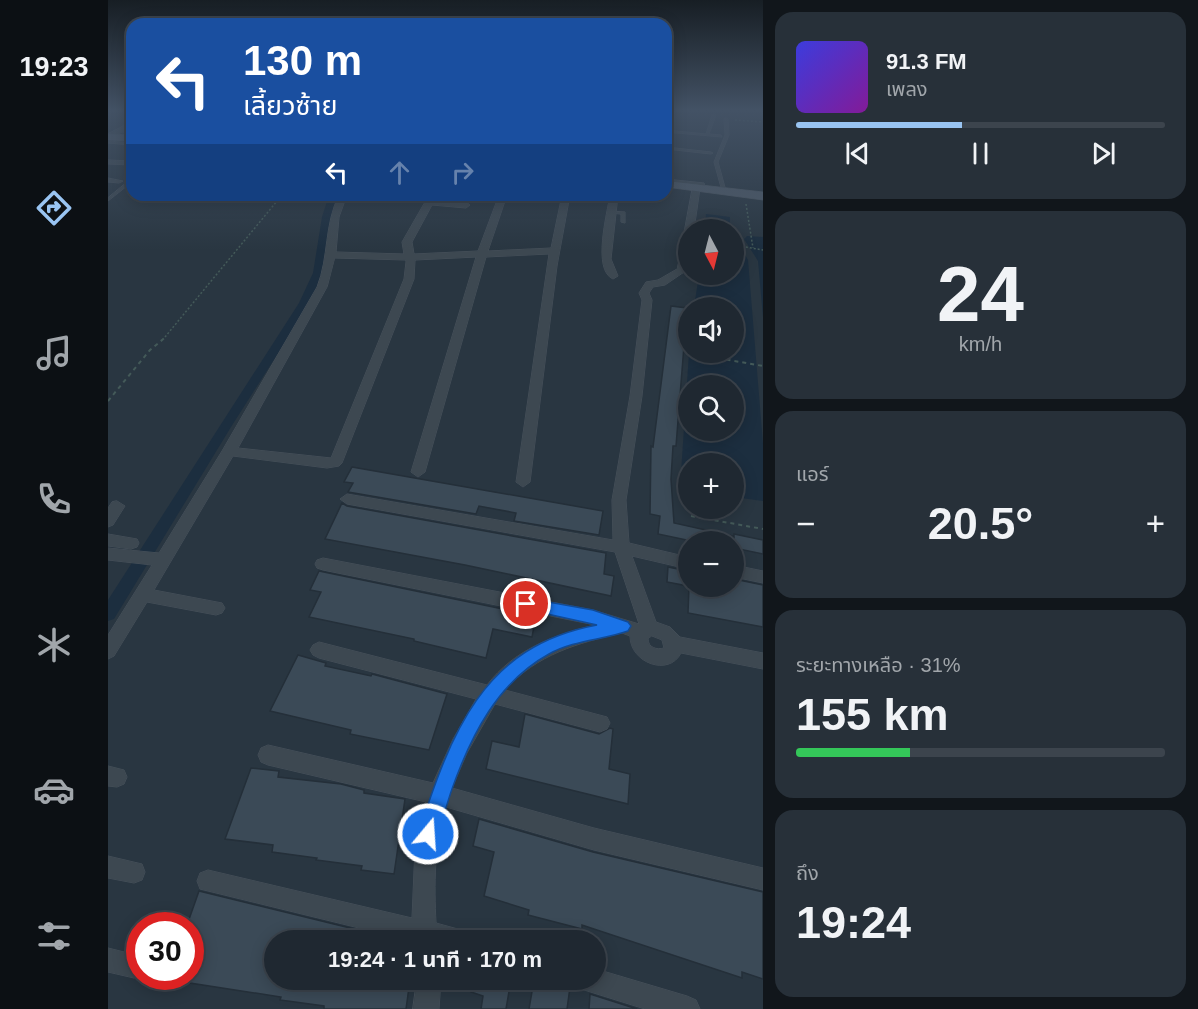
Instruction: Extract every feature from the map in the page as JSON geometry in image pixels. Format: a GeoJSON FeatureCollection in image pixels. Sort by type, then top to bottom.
{"type":"FeatureCollection","features":[{"type":"Feature","properties":{"kind":"main road"},"geometry":{"type":"LineString","coordinates":[[672,183],[763,196]]}},
{"type":"Feature","properties":{"kind":"street"},"geometry":{"type":"LineString","coordinates":[[108,162],[126,163]]}},
{"type":"Feature","properties":{"kind":"street"},"geometry":{"type":"LineString","coordinates":[[108,180],[119,181]]}},
{"type":"Feature","properties":{"kind":"street"},"geometry":{"type":"LineString","coordinates":[[692,219],[700,188]]}},
{"type":"Feature","properties":{"kind":"street"},"geometry":{"type":"LineString","coordinates":[[108,651],[229,451],[322,287],[329,273],[335,216],[340,201]]}},
{"type":"Feature","properties":{"kind":"street"},"geometry":{"type":"LineString","coordinates":[[229,451],[334,463],[409,279],[410,257],[407,242],[429,201]]}},
{"type":"Feature","properties":{"kind":"street"},"geometry":{"type":"LineString","coordinates":[[446,201],[466,205]]}},
{"type":"Feature","properties":{"kind":"street"},"geometry":{"type":"LineString","coordinates":[[418,472],[482,254],[501,201]]}},
{"type":"Feature","properties":{"kind":"street"},"geometry":{"type":"LineString","coordinates":[[523,482],[554,251],[565,201]]}},
{"type":"Feature","properties":{"kind":"street"},"geometry":{"type":"LineString","coordinates":[[613,201],[606,259],[613,276]]}},
{"type":"Feature","properties":{"kind":"street"},"geometry":{"type":"LineString","coordinates":[[332,255],[410,257],[554,251]]}},
{"type":"Feature","properties":{"kind":"street"},"geometry":{"type":"LineString","coordinates":[[674,644],[672,653],[668,656],[652,656],[641,649],[638,642],[638,629],[621,548],[619,500],[636,396],[647,300],[656,297],[662,288],[661,283],[678,272]]}},
{"type":"Feature","properties":{"kind":"street"},"geometry":{"type":"LineString","coordinates":[[347,499],[621,548],[678,561]]}},
{"type":"Feature","properties":{"kind":"street"},"geometry":{"type":"LineString","coordinates":[[108,521],[117,506]]}},
{"type":"Feature","properties":{"kind":"street"},"geometry":{"type":"LineString","coordinates":[[108,540],[131,543]]}},
{"type":"Feature","properties":{"kind":"street"},"geometry":{"type":"LineString","coordinates":[[108,554],[163,560]]}},
{"type":"Feature","properties":{"kind":"street"},"geometry":{"type":"LineString","coordinates":[[323,564],[593,617],[638,629],[665,632],[674,644],[763,661]]}},
{"type":"Feature","properties":{"kind":"street"},"geometry":{"type":"LineString","coordinates":[[744,573],[763,577]]}},
{"type":"Feature","properties":{"kind":"street"},"geometry":{"type":"LineString","coordinates":[[142,594],[216,608]]}},
{"type":"Feature","properties":{"kind":"street"},"geometry":{"type":"LineString","coordinates":[[424,930],[423,915],[428,834],[441,795],[467,733],[489,694],[513,669],[545,648],[589,633],[638,629]]}},
{"type":"Feature","properties":{"kind":"street"},"geometry":{"type":"LineString","coordinates":[[319,650],[600,723]]}},
{"type":"Feature","properties":{"kind":"street"},"geometry":{"type":"LineString","coordinates":[[268,755],[441,795],[594,839],[763,879]]}},
{"type":"Feature","properties":{"kind":"street"},"geometry":{"type":"LineString","coordinates":[[108,867],[134,872]]}},
{"type":"Feature","properties":{"kind":"street"},"geometry":{"type":"LineString","coordinates":[[208,881],[401,930]]}},
{"type":"Feature","properties":{"kind":"street"},"geometry":{"type":"LineString","coordinates":[[108,960],[126,964]]}},
{"type":"Feature","properties":{"kind":"street"},"geometry":{"type":"LineString","coordinates":[[606,985],[687,1009]]}},
{"type":"Feature","properties":{"kind":"street"},"geometry":{"type":"LineString","coordinates":[[426,1009],[428,990]]}},
{"type":"Feature","properties":{"kind":"lane"},"geometry":{"type":"LineString","coordinates":[[718,156],[716,162],[724,191]]}},
{"type":"Feature","properties":{"kind":"lane"},"geometry":{"type":"LineString","coordinates":[[108,200],[126,185]]}},
{"type":"Feature","properties":{"kind":"lane"},"geometry":{"type":"LineString","coordinates":[[612,212],[623,213],[622,222]]}},
{"type":"Feature","properties":{"kind":"path"},"geometry":{"type":"LineString","coordinates":[[108,401],[150,350],[172,331],[277,201]]}},
{"type":"Feature","properties":{"kind":"path"},"geometry":{"type":"LineString","coordinates":[[746,203],[753,248]]}},
{"type":"Feature","properties":{"kind":"path"},"geometry":{"type":"LineString","coordinates":[[744,247],[763,250]]}},
{"type":"Feature","properties":{"kind":"path"},"geometry":{"type":"LineString","coordinates":[[744,363],[763,366]]}},
{"type":"Feature","properties":{"kind":"path"},"geometry":{"type":"LineString","coordinates":[[706,519],[763,530]]}},
{"type":"Feature","properties":{"kind":"water"},"geometry":{"type":"Polygon","coordinates":[[[706,214],[730,217],[730,219],[706,219],[706,214]]]}},
{"type":"Feature","properties":{"kind":"water"},"geometry":{"type":"Polygon","coordinates":[[[747,236],[763,237],[763,317],[758,261],[744,239],[747,236]]]}},
{"type":"Feature","properties":{"kind":"water"},"geometry":{"type":"Polygon","coordinates":[[[744,253],[748,260],[763,444],[763,501],[744,498],[744,453],[682,453],[683,441],[744,441],[744,375],[688,375],[688,363],[744,363],[744,297],[696,297],[697,285],[744,285],[744,253]]]}},
{"type":"Feature","properties":{"kind":"building"},"geometry":{"type":"Polygon","coordinates":[[[671,306],[678,307],[678,363],[683,363],[682,375],[678,375],[678,421],[676,446],[673,446],[671,479],[674,523],[710,531],[678,531],[678,538],[658,534],[660,516],[650,514],[651,446],[653,447],[671,306]]]}},
{"type":"Feature","properties":{"kind":"building"},"geometry":{"type":"Polygon","coordinates":[[[352,467],[603,511],[599,535],[514,521],[516,513],[479,506],[476,514],[348,492],[353,483],[344,482],[352,467]]]}},
{"type":"Feature","properties":{"kind":"building"},"geometry":{"type":"Polygon","coordinates":[[[342,503],[347,506],[606,553],[604,574],[614,576],[611,596],[465,565],[325,539],[342,503]]]}},
{"type":"Feature","properties":{"kind":"building"},"geometry":{"type":"Polygon","coordinates":[[[744,536],[763,540],[763,554],[744,550],[744,536]]]}},
{"type":"Feature","properties":{"kind":"building"},"geometry":{"type":"Polygon","coordinates":[[[668,567],[678,569],[678,584],[667,582],[668,567]]]}},
{"type":"Feature","properties":{"kind":"building"},"geometry":{"type":"Polygon","coordinates":[[[319,571],[536,616],[532,637],[493,629],[486,658],[414,641],[414,639],[309,617],[321,592],[310,590],[319,571]]]}},
{"type":"Feature","properties":{"kind":"building"},"geometry":{"type":"Polygon","coordinates":[[[744,581],[763,585],[763,627],[688,613],[689,597],[744,597],[744,581]]]}},
{"type":"Feature","properties":{"kind":"building"},"geometry":{"type":"Polygon","coordinates":[[[298,655],[326,663],[325,666],[371,676],[372,674],[447,694],[429,750],[350,734],[351,730],[270,711],[298,655]]]}},
{"type":"Feature","properties":{"kind":"building"},"geometry":{"type":"Polygon","coordinates":[[[525,714],[599,734],[610,728],[613,729],[609,769],[630,774],[628,804],[486,769],[492,741],[519,747],[525,714]]]}},
{"type":"Feature","properties":{"kind":"building"},"geometry":{"type":"Polygon","coordinates":[[[251,768],[279,771],[278,777],[341,784],[364,790],[364,793],[405,799],[394,874],[361,870],[362,866],[272,852],[273,845],[225,839],[251,768]]]}},
{"type":"Feature","properties":{"kind":"building"},"geometry":{"type":"Polygon","coordinates":[[[479,819],[593,852],[763,892],[763,979],[742,972],[742,978],[606,933],[606,930],[597,930],[582,925],[582,929],[528,915],[529,910],[484,896],[494,852],[473,846],[479,819]]]}},
{"type":"Feature","properties":{"kind":"building"},"geometry":{"type":"Polygon","coordinates":[[[199,891],[358,930],[264,930],[264,990],[409,990],[406,1009],[324,1009],[324,1006],[280,1000],[281,997],[204,985],[204,912],[192,912],[199,891]]]}},
{"type":"Feature","properties":{"kind":"building"},"geometry":{"type":"Polygon","coordinates":[[[472,990],[509,990],[506,1009],[481,1009],[483,996],[471,992],[472,990]]]}},
{"type":"Feature","properties":{"kind":"building"},"geometry":{"type":"Polygon","coordinates":[[[532,990],[570,990],[567,1009],[529,1009],[532,990]]]}},
{"type":"Feature","properties":{"kind":"building"},"geometry":{"type":"Polygon","coordinates":[[[590,994],[637,1009],[589,1009],[590,994]]]}},
{"type":"Feature","properties":{"kind":"waterway"},"geometry":{"type":"LineString","coordinates":[[108,614],[235,409],[305,303],[318,273],[326,217],[331,201]]}},
{"type":"Feature","properties":{"kind":"route"},"geometry":{"type":"LineString","coordinates":[[428,834],[443,787],[467,733],[489,694],[513,669],[545,648],[589,633],[623,626],[593,617],[526,604]]}}]}
